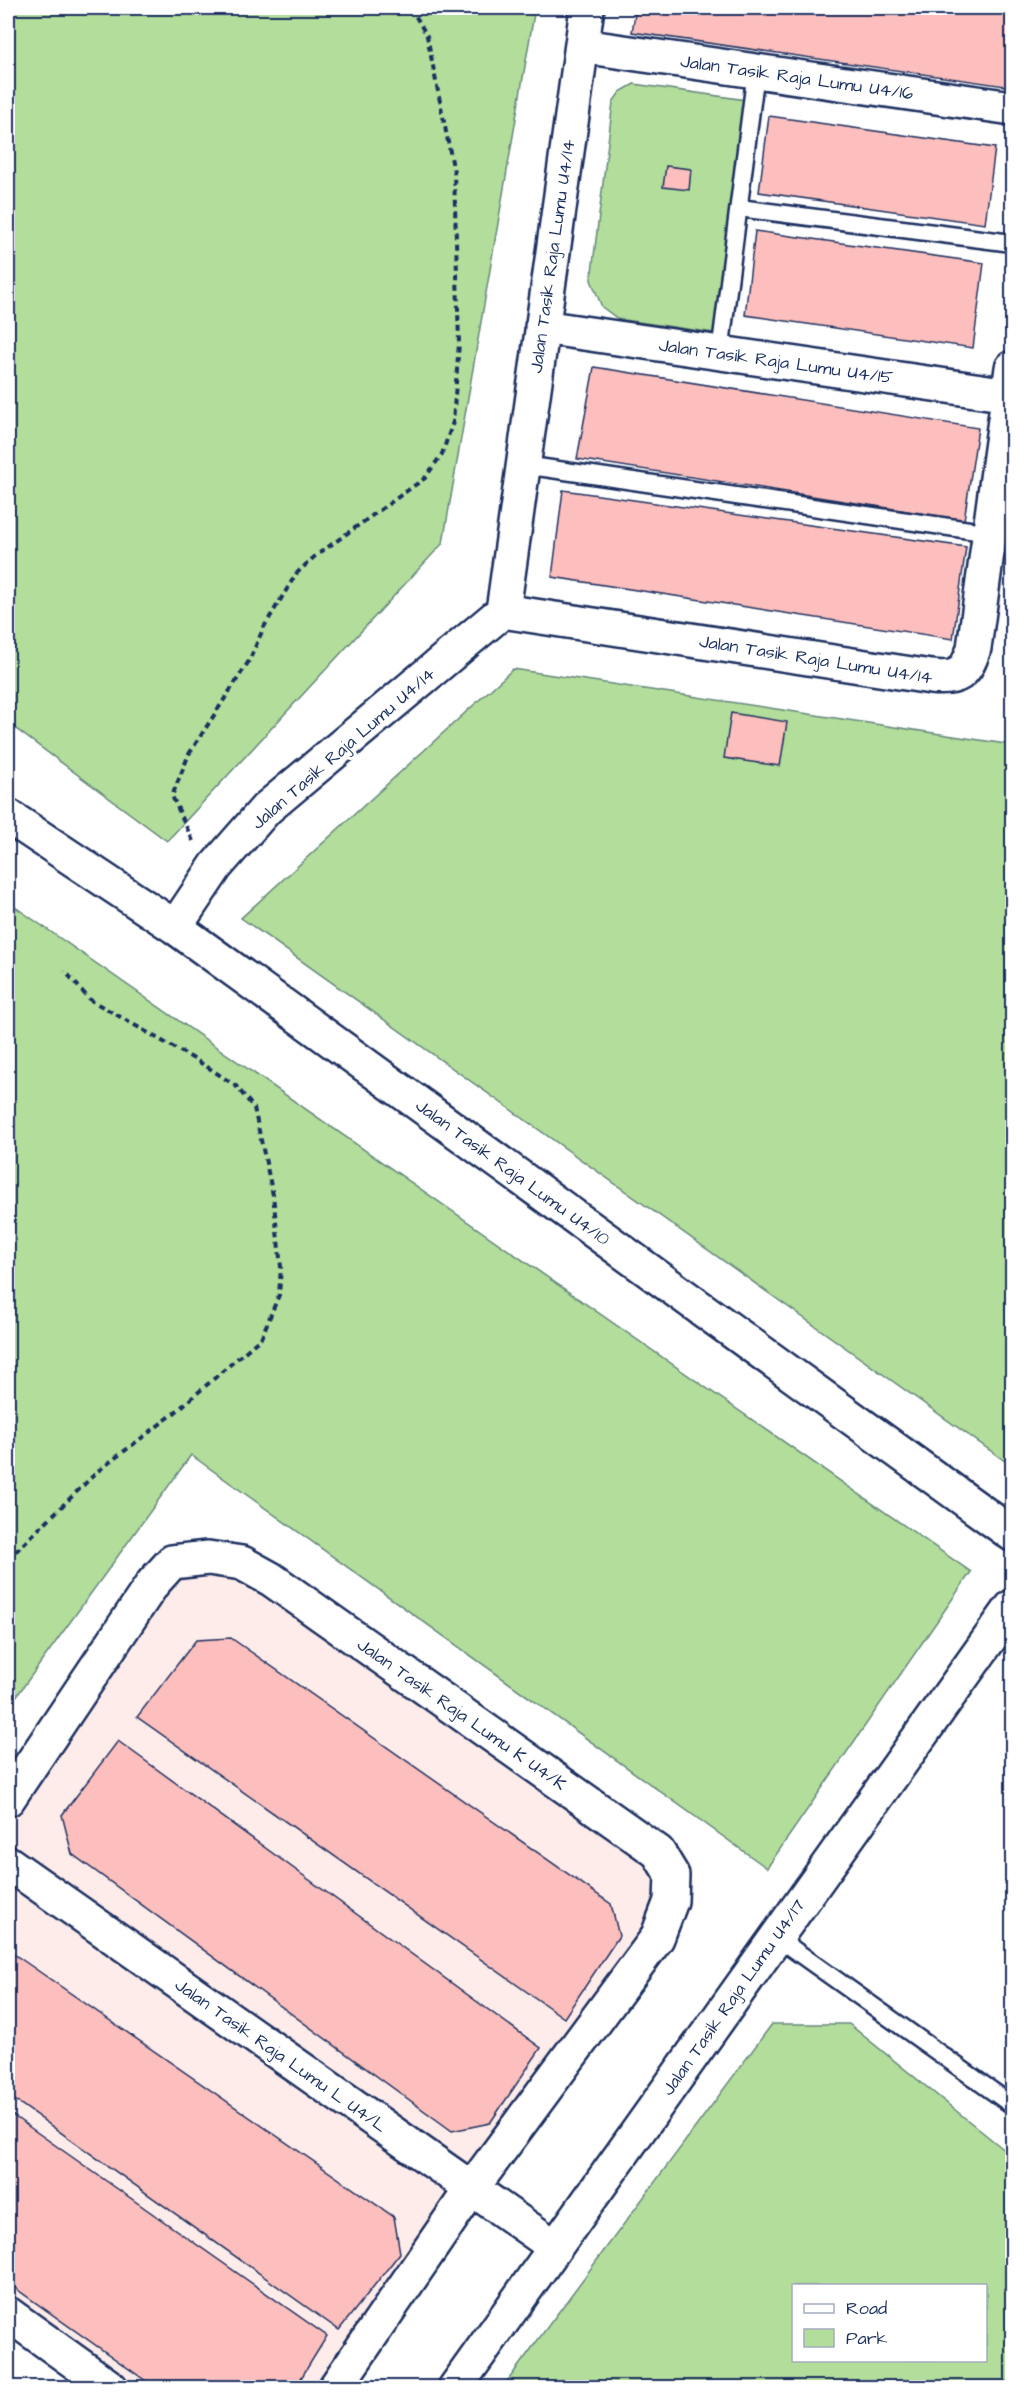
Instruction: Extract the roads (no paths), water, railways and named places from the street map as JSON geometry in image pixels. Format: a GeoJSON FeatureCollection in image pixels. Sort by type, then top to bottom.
{"type":"FeatureCollection","features":[{"type":"Feature","properties":{"kind":"street","name":"Jalan Tasik Raja Lumu U4/14"},"geometry":{"type":"LineString","coordinates":[[176,927],[216,866],[266,809],[503,611],[587,8]]}},
{"type":"Feature","properties":{"kind":"street","name":"Jalan Tasik Raja Lumu U4/16"},"geometry":{"type":"LineString","coordinates":[[582,46],[1012,108]]}},
{"type":"Feature","properties":{"kind":"street","name":"Jalan Tasik Raja Lumu U4/15"},"geometry":{"type":"LineString","coordinates":[[543,327],[720,353],[1011,381]]}},
{"type":"Feature","properties":{"kind":"street","name":"Jalan Tasik Raja Lumu U4/14"},"geometry":{"type":"LineString","coordinates":[[503,611],[948,679],[961,674],[969,663],[974,648],[1011,381]]}},
{"type":"Feature","properties":{"kind":"street","name":"Jalan Tasik Raja Lumu U4/10"},"geometry":{"type":"LineString","coordinates":[[8,816],[176,927],[1012,1534]]}},
{"type":"Feature","properties":{"kind":"street","name":"Jalan Tasik Raja Lumu K U4/K"},"geometry":{"type":"LineString","coordinates":[[8,1798],[153,1583],[172,1562],[208,1558],[242,1563],[281,1586],[658,1852],[672,1875],[671,1901],[657,1938],[472,2188]]}},
{"type":"Feature","properties":{"kind":"street","name":"Jalan Tasik Raja Lumu U4/17"},"geometry":{"type":"LineString","coordinates":[[455,2388],[1012,1607]]}},
{"type":"Feature","properties":{"kind":"street","name":"Jalan Tasik Raja Lumu L U4/L"},"geometry":{"type":"LineString","coordinates":[[8,1863],[555,2247]]}},
{"type":"Feature","properties":{"kind":"street"},"geometry":{"type":"LineString","coordinates":[[335,2388],[472,2188]]}},
{"type":"Feature","properties":{"kind":"street"},"geometry":{"type":"LineString","coordinates":[[8,2314],[111,2388]]}},
{"type":"Feature","properties":{"kind":"lane"},"geometry":{"type":"LineString","coordinates":[[720,353],[756,71]]}},
{"type":"Feature","properties":{"kind":"lane"},"geometry":{"type":"LineString","coordinates":[[739,208],[1012,243]]}},
{"type":"Feature","properties":{"kind":"lane"},"geometry":{"type":"LineString","coordinates":[[524,465],[990,533]]}},
{"type":"Feature","properties":{"kind":"lane"},"geometry":{"type":"LineString","coordinates":[[776,1937],[1012,2105]]}}]}
